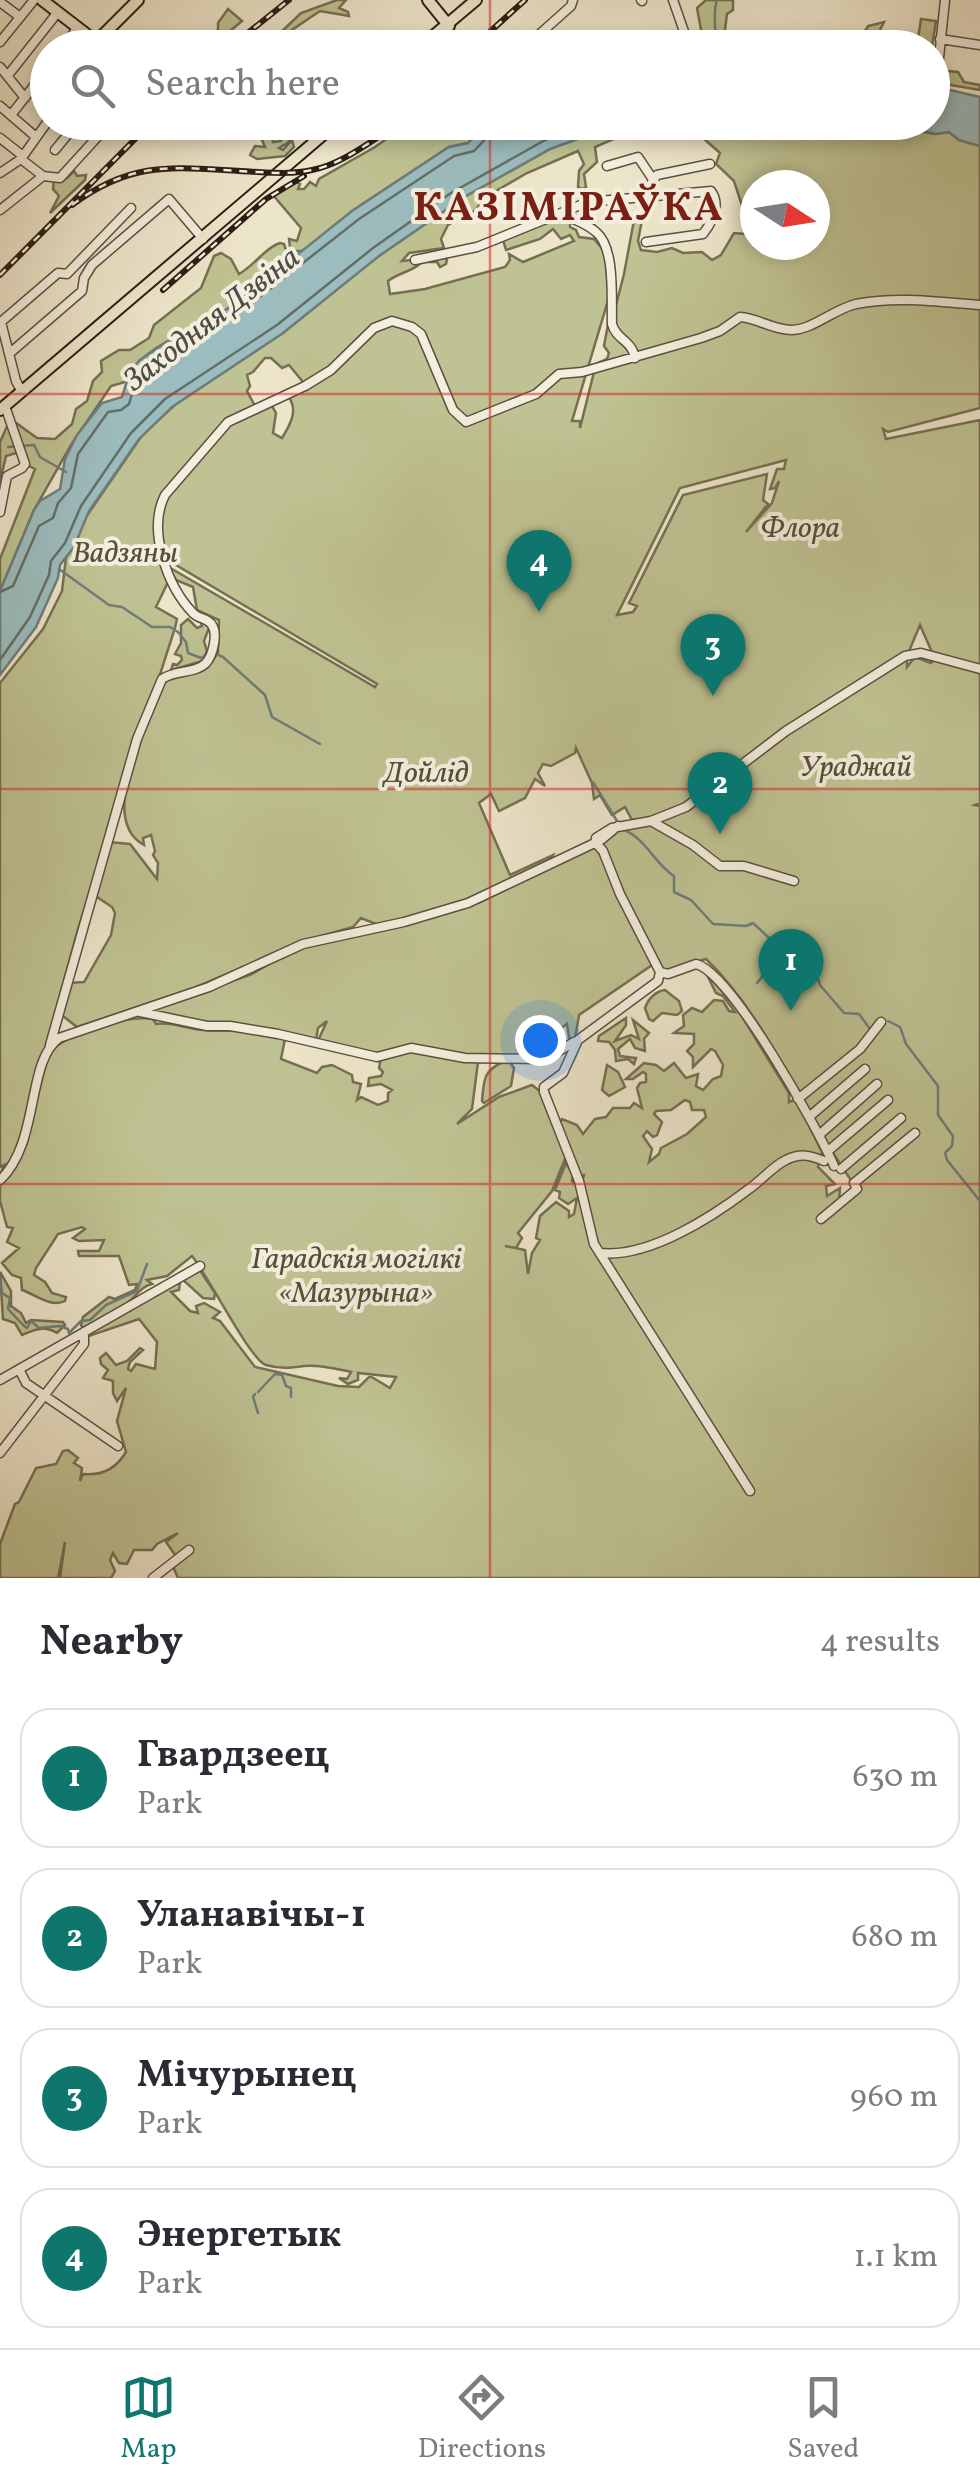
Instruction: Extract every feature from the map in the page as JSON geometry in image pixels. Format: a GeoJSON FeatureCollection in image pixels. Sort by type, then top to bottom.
{"type":"FeatureCollection","features":[{"type":"Feature","properties":{"kind":"main road"},"geometry":{"type":"LineString","coordinates":[[42,0],[80,30]]}},
{"type":"Feature","properties":{"kind":"main road"},"geometry":{"type":"LineString","coordinates":[[111,30],[138,0]]}},
{"type":"Feature","properties":{"kind":"main road"},"geometry":{"type":"LineString","coordinates":[[428,0],[449,25]]}},
{"type":"Feature","properties":{"kind":"main road"},"geometry":{"type":"LineString","coordinates":[[443,30],[479,0]]}},
{"type":"Feature","properties":{"kind":"main road"},"geometry":{"type":"LineString","coordinates":[[2,408],[315,140]]}},
{"type":"Feature","properties":{"kind":"street"},"geometry":{"type":"LineString","coordinates":[[1,38],[34,0]]}},
{"type":"Feature","properties":{"kind":"street"},"geometry":{"type":"LineString","coordinates":[[545,30],[572,6],[573,0]]}},
{"type":"Feature","properties":{"kind":"street"},"geometry":{"type":"LineString","coordinates":[[673,0],[684,30]]}},
{"type":"Feature","properties":{"kind":"street"},"geometry":{"type":"LineString","coordinates":[[941,30],[945,0]]}},
{"type":"Feature","properties":{"kind":"street"},"geometry":{"type":"LineString","coordinates":[[0,2],[20,17]]}},
{"type":"Feature","properties":{"kind":"street"},"geometry":{"type":"LineString","coordinates":[[44,30],[58,12]]}},
{"type":"Feature","properties":{"kind":"street"},"geometry":{"type":"LineString","coordinates":[[950,40],[980,45]]}},
{"type":"Feature","properties":{"kind":"street"},"geometry":{"type":"LineString","coordinates":[[9,74],[30,47]]}},
{"type":"Feature","properties":{"kind":"street"},"geometry":{"type":"LineString","coordinates":[[0,67],[25,98]]}},
{"type":"Feature","properties":{"kind":"street"},"geometry":{"type":"LineString","coordinates":[[11,115],[30,91]]}},
{"type":"Feature","properties":{"kind":"street"},"geometry":{"type":"LineString","coordinates":[[0,106],[30,132]]}},
{"type":"Feature","properties":{"kind":"street"},"geometry":{"type":"LineString","coordinates":[[0,138],[44,176]]}},
{"type":"Feature","properties":{"kind":"street"},"geometry":{"type":"LineString","coordinates":[[0,172],[22,158],[34,140]]}},
{"type":"Feature","properties":{"kind":"street"},"geometry":{"type":"LineString","coordinates":[[56,150],[64,140]]}},
{"type":"Feature","properties":{"kind":"street"},"geometry":{"type":"LineString","coordinates":[[0,210],[44,176],[64,176],[92,140]]}},
{"type":"Feature","properties":{"kind":"street"},"geometry":{"type":"LineString","coordinates":[[607,166],[638,157],[652,178]]}},
{"type":"Feature","properties":{"kind":"street"},"geometry":{"type":"LineString","coordinates":[[642,197],[652,178],[710,164]]}},
{"type":"Feature","properties":{"kind":"street"},"geometry":{"type":"LineString","coordinates":[[415,260],[477,248],[588,202],[711,192],[717,203],[704,234],[646,242]]}},
{"type":"Feature","properties":{"kind":"street"},"geometry":{"type":"LineString","coordinates":[[10,354],[82,291],[92,265],[169,199],[202,238]]}},
{"type":"Feature","properties":{"kind":"street"},"geometry":{"type":"LineString","coordinates":[[21,391],[1,322],[58,273],[67,274],[132,208]]}},
{"type":"Feature","properties":{"kind":"street"},"geometry":{"type":"LineString","coordinates":[[566,211],[603,238],[611,274],[614,332],[630,342],[636,358]]}},
{"type":"Feature","properties":{"kind":"street"},"geometry":{"type":"LineString","coordinates":[[0,1180],[22,1150],[137,740],[162,680],[206,663],[214,642],[212,623],[193,613],[166,568],[159,509],[165,495],[228,422],[331,370],[374,328],[386,322],[402,322],[421,334],[456,416],[466,422],[536,394],[559,374],[636,358],[720,332],[740,317],[756,319],[772,328],[796,330],[848,306],[904,299],[980,305]]}},
{"type":"Feature","properties":{"kind":"street"},"geometry":{"type":"LineString","coordinates":[[0,512],[7,476],[24,466],[20,446],[2,408]]}},
{"type":"Feature","properties":{"kind":"street"},"geometry":{"type":"LineString","coordinates":[[56,1035],[139,1012],[226,980],[303,944],[404,922],[468,903],[618,826],[652,822],[686,807],[786,732],[905,656],[921,653],[980,669]]}},
{"type":"Feature","properties":{"kind":"street"},"geometry":{"type":"LineString","coordinates":[[652,822],[720,866],[744,866],[794,881]]}},
{"type":"Feature","properties":{"kind":"street"},"geometry":{"type":"LineString","coordinates":[[592,842],[604,851],[620,894],[662,976]]}},
{"type":"Feature","properties":{"kind":"street"},"geometry":{"type":"LineString","coordinates":[[139,1012],[206,1026],[278,1034],[377,1057],[411,1048],[465,1058],[536,1059],[549,1057],[578,1040],[662,976],[690,965],[706,968],[742,1008],[819,1134],[827,1156]]}},
{"type":"Feature","properties":{"kind":"street"},"geometry":{"type":"LineString","coordinates":[[798,1099],[860,1049],[881,1022]]}},
{"type":"Feature","properties":{"kind":"street"},"geometry":{"type":"LineString","coordinates":[[578,1040],[563,1073],[544,1087],[544,1092],[579,1181],[589,1236],[750,1491]]}},
{"type":"Feature","properties":{"kind":"street"},"geometry":{"type":"LineString","coordinates":[[809,1117],[865,1069]]}},
{"type":"Feature","properties":{"kind":"street"},"geometry":{"type":"LineString","coordinates":[[819,1134],[877,1084]]}},
{"type":"Feature","properties":{"kind":"street"},"geometry":{"type":"LineString","coordinates":[[888,1100],[827,1156],[824,1169],[838,1168],[901,1118]]}},
{"type":"Feature","properties":{"kind":"street"},"geometry":{"type":"LineString","coordinates":[[854,1183],[915,1133]]}},
{"type":"Feature","properties":{"kind":"street"},"geometry":{"type":"LineString","coordinates":[[601,1253],[619,1254],[666,1240],[728,1204],[786,1160],[806,1154],[827,1156]]}},
{"type":"Feature","properties":{"kind":"street"},"geometry":{"type":"LineString","coordinates":[[821,1219],[857,1189],[838,1168]]}},
{"type":"Feature","properties":{"kind":"street"},"geometry":{"type":"LineString","coordinates":[[0,1380],[200,1266]]}},
{"type":"Feature","properties":{"kind":"street"},"geometry":{"type":"LineString","coordinates":[[0,1453],[84,1344],[84,1332]]}},
{"type":"Feature","properties":{"kind":"street"},"geometry":{"type":"LineString","coordinates":[[20,1369],[26,1383],[118,1446]]}},
{"type":"Feature","properties":{"kind":"street"},"geometry":{"type":"LineString","coordinates":[[152,1578],[189,1550]]}},
{"type":"Feature","properties":{"kind":"green space"},"geometry":{"type":"Polygon","coordinates":[[[346,0],[339,8],[349,16],[320,11],[292,30],[283,30],[301,13],[346,0]]]}},
{"type":"Feature","properties":{"kind":"green space"},"geometry":{"type":"Polygon","coordinates":[[[706,0],[733,0],[725,30],[701,30],[697,8],[706,0]]]}},
{"type":"Feature","properties":{"kind":"green space"},"geometry":{"type":"Polygon","coordinates":[[[228,9],[242,21],[231,30],[218,30],[218,23],[228,9]]]}},
{"type":"Feature","properties":{"kind":"green space"},"geometry":{"type":"Polygon","coordinates":[[[921,19],[936,21],[935,30],[919,30],[921,19]]]}},
{"type":"Feature","properties":{"kind":"green space"},"geometry":{"type":"Polygon","coordinates":[[[884,22],[880,30],[866,30],[884,22]]]}},
{"type":"Feature","properties":{"kind":"green space"},"geometry":{"type":"Polygon","coordinates":[[[950,71],[958,72],[964,82],[980,85],[980,90],[950,85],[950,71]]]}},
{"type":"Feature","properties":{"kind":"green space"},"geometry":{"type":"Polygon","coordinates":[[[950,133],[980,146],[980,408],[888,432],[883,429],[886,439],[980,420],[980,803],[975,805],[980,806],[980,1578],[178,1578],[172,1564],[178,1559],[166,1542],[178,1533],[152,1550],[134,1550],[127,1564],[119,1563],[113,1553],[110,1560],[115,1571],[111,1578],[60,1578],[65,1542],[58,1578],[0,1578],[0,1544],[15,1504],[36,1468],[56,1464],[63,1451],[68,1450],[78,1458],[74,1463],[82,1468],[80,1481],[83,1474],[113,1467],[126,1452],[117,1421],[126,1388],[117,1401],[113,1381],[103,1378],[108,1370],[100,1358],[106,1353],[116,1365],[127,1361],[140,1348],[143,1350],[128,1369],[131,1371],[136,1364],[155,1369],[157,1342],[139,1319],[86,1337],[85,1333],[172,1284],[180,1282],[179,1290],[171,1292],[190,1311],[198,1313],[196,1306],[204,1303],[220,1312],[213,1318],[220,1321],[255,1367],[338,1386],[359,1387],[370,1376],[390,1388],[396,1377],[358,1373],[358,1380],[348,1384],[339,1378],[347,1379],[351,1372],[316,1366],[266,1365],[250,1349],[192,1256],[167,1276],[147,1280],[152,1284],[84,1330],[83,1317],[109,1297],[115,1299],[135,1290],[137,1284],[129,1285],[119,1256],[79,1256],[78,1251],[99,1251],[104,1240],[73,1238],[85,1229],[82,1227],[58,1234],[34,1275],[52,1293],[66,1297],[65,1301],[49,1302],[22,1290],[21,1278],[12,1275],[2,1263],[19,1248],[7,1242],[13,1228],[7,1227],[0,1182],[23,1150],[49,1052],[70,1038],[141,1018],[153,1019],[156,1024],[203,1030],[266,1032],[285,1039],[281,1059],[317,1073],[332,1065],[361,1084],[357,1100],[361,1097],[378,1105],[388,1101],[392,1090],[381,1084],[368,1086],[369,1078],[383,1072],[379,1068],[381,1058],[414,1050],[478,1062],[472,1109],[457,1124],[499,1097],[532,1085],[541,1092],[567,1154],[552,1191],[518,1233],[522,1238],[516,1248],[505,1246],[525,1250],[528,1274],[532,1253],[540,1240],[536,1238],[540,1216],[556,1202],[569,1211],[569,1217],[574,1214],[577,1198],[568,1204],[555,1190],[566,1163],[573,1174],[572,1181],[580,1188],[584,1175],[580,1175],[559,1124],[562,1119],[577,1125],[583,1134],[595,1119],[606,1117],[613,1108],[630,1108],[634,1103],[642,1108],[637,1088],[646,1082],[646,1074],[626,1079],[644,1063],[664,1071],[674,1063],[686,1078],[698,1074],[696,1086],[703,1090],[721,1076],[723,1065],[715,1051],[711,1049],[693,1067],[693,1057],[687,1051],[694,1044],[694,1034],[674,1033],[684,1026],[683,1015],[692,1008],[702,1012],[714,1000],[723,1001],[729,1011],[735,1012],[716,993],[706,973],[738,1010],[789,1093],[789,1102],[796,1099],[822,1152],[818,1167],[835,1184],[826,1186],[827,1196],[840,1188],[839,1201],[856,1187],[768,1040],[729,984],[706,959],[664,971],[621,893],[602,842],[619,830],[653,825],[686,807],[651,820],[632,820],[625,807],[612,815],[600,795],[594,799],[592,783],[576,748],[575,753],[551,766],[543,764],[538,773],[545,786],[535,779],[525,798],[499,811],[491,794],[479,803],[510,875],[553,855],[480,896],[389,923],[376,924],[361,918],[353,927],[303,941],[194,988],[77,1027],[59,1013],[69,983],[84,982],[111,935],[115,913],[94,895],[109,842],[130,844],[157,879],[158,863],[151,835],[143,838],[144,845],[130,832],[125,793],[138,746],[162,687],[167,679],[207,668],[218,653],[219,620],[197,610],[193,587],[176,580],[170,571],[375,687],[377,684],[171,562],[160,545],[169,580],[156,607],[177,619],[175,628],[78,929],[17,1154],[0,1176],[4,1165],[0,1167],[0,683],[43,629],[62,591],[66,557],[86,517],[143,434],[177,403],[283,333],[373,260],[466,196],[571,140],[611,140],[595,147],[597,162],[584,174],[586,187],[578,187],[579,171],[584,164],[578,151],[527,173],[448,225],[441,239],[444,248],[409,253],[402,261],[441,257],[447,259],[446,264],[440,267],[437,262],[422,262],[388,281],[390,294],[425,289],[505,267],[509,254],[523,262],[574,241],[570,235],[561,239],[553,229],[540,239],[506,250],[503,240],[563,216],[579,237],[594,239],[605,252],[609,297],[572,421],[580,421],[580,428],[596,364],[607,359],[609,353],[604,346],[609,319],[624,274],[634,220],[642,220],[638,241],[641,250],[657,252],[672,248],[683,253],[702,252],[712,260],[721,255],[734,233],[740,234],[740,260],[830,260],[830,170],[740,170],[740,199],[734,181],[716,164],[720,153],[705,140],[950,140],[950,133]],[[265,358],[247,375],[247,391],[254,404],[272,406],[276,413],[273,433],[282,438],[293,412],[288,396],[304,388],[289,365],[282,368],[271,358],[265,358]],[[786,460],[680,488],[617,615],[633,612],[637,606],[629,603],[683,495],[767,474],[763,500],[768,504],[746,532],[772,503],[779,481],[770,489],[777,469],[784,469],[786,460]],[[920,625],[907,656],[907,667],[915,657],[931,663],[935,659],[920,625]],[[685,1100],[671,1110],[654,1114],[662,1122],[657,1135],[653,1137],[647,1131],[643,1136],[652,1149],[649,1162],[661,1148],[687,1134],[706,1117],[704,1110],[692,1110],[685,1100]]]}},
{"type":"Feature","properties":{"kind":"green space"},"geometry":{"type":"Polygon","coordinates":[[[262,140],[289,140],[279,148],[283,150],[292,140],[294,147],[285,156],[257,159],[250,155],[255,146],[265,147],[262,140]]]}},
{"type":"Feature","properties":{"kind":"green space"},"geometry":{"type":"Polygon","coordinates":[[[385,140],[471,140],[449,147],[352,211],[305,251],[294,251],[289,239],[297,241],[301,228],[273,195],[296,182],[300,184],[298,189],[304,189],[310,182],[316,186],[319,179],[385,140]]]}},
{"type":"Feature","properties":{"kind":"green space"},"geometry":{"type":"Polygon","coordinates":[[[74,171],[77,176],[86,175],[85,180],[50,213],[59,196],[53,189],[54,180],[67,178],[74,171]]]}},
{"type":"Feature","properties":{"kind":"green space"},"geometry":{"type":"Polygon","coordinates":[[[280,243],[289,259],[259,285],[227,309],[155,349],[125,382],[111,386],[34,510],[0,591],[0,559],[35,469],[27,465],[12,420],[37,438],[55,439],[72,424],[76,409],[87,401],[93,381],[102,372],[101,361],[149,338],[154,325],[201,288],[214,256],[221,253],[231,259],[239,274],[280,243]]]}},
{"type":"Feature","properties":{"kind":"green space"},"geometry":{"type":"Polygon","coordinates":[[[9,422],[20,452],[6,456],[0,482],[0,442],[9,422]]]}},
{"type":"Feature","properties":{"kind":"green space"},"geometry":{"type":"Polygon","coordinates":[[[188,619],[197,628],[202,626],[200,620],[210,625],[204,641],[207,651],[203,661],[171,670],[173,664],[182,660],[175,654],[181,643],[181,625],[188,619]]]}},
{"type":"Feature","properties":{"kind":"green space"},"geometry":{"type":"Polygon","coordinates":[[[598,847],[655,963],[579,1015],[575,1039],[569,1038],[567,1024],[558,1030],[550,1054],[493,1058],[411,1048],[377,1057],[317,1043],[327,1021],[318,1028],[316,1040],[148,1011],[252,974],[288,953],[328,938],[480,902],[598,847]]]}},
{"type":"Feature","properties":{"kind":"green space"},"geometry":{"type":"Polygon","coordinates":[[[665,990],[679,1001],[682,1011],[677,1015],[662,1013],[653,1021],[645,1008],[653,996],[665,990]]]}},
{"type":"Feature","properties":{"kind":"green space"},"geometry":{"type":"Polygon","coordinates":[[[626,1018],[626,1025],[615,1041],[631,1035],[639,1039],[633,1020],[649,1033],[644,1039],[645,1051],[635,1048],[630,1039],[618,1049],[620,1056],[636,1058],[634,1064],[628,1059],[616,1061],[609,1042],[598,1041],[599,1036],[626,1018]]]}},
{"type":"Feature","properties":{"kind":"green space"},"geometry":{"type":"Polygon","coordinates":[[[503,1062],[510,1062],[514,1068],[511,1086],[484,1103],[486,1077],[503,1062]]]}},
{"type":"Feature","properties":{"kind":"green space"},"geometry":{"type":"Polygon","coordinates":[[[607,1065],[618,1072],[625,1087],[609,1096],[602,1090],[607,1065]]]}},
{"type":"Feature","properties":{"kind":"green space"},"geometry":{"type":"Polygon","coordinates":[[[199,1269],[215,1293],[214,1299],[203,1298],[182,1279],[199,1269]]]}},
{"type":"Feature","properties":{"kind":"green space"},"geometry":{"type":"Polygon","coordinates":[[[0,1272],[11,1291],[11,1306],[26,1323],[31,1320],[65,1325],[57,1333],[43,1329],[22,1335],[15,1323],[3,1319],[0,1272]]]}},
{"type":"Feature","properties":{"kind":"water"},"geometry":{"type":"Polygon","coordinates":[[[950,90],[980,97],[980,146],[950,133],[950,90]]]}},
{"type":"Feature","properties":{"kind":"water","name":"Заходняя Дзвіна"},"geometry":{"type":"Polygon","coordinates":[[[575,140],[550,149],[466,196],[379,256],[283,333],[172,407],[139,439],[89,511],[74,547],[60,565],[36,627],[0,675],[0,591],[34,510],[40,501],[60,489],[65,459],[77,435],[102,403],[122,397],[130,371],[180,333],[233,306],[352,211],[449,147],[575,140]]]}},
{"type":"Feature","properties":{"kind":"waterway"},"geometry":{"type":"LineString","coordinates":[[715,30],[717,0]]}},
{"type":"Feature","properties":{"kind":"waterway"},"geometry":{"type":"LineString","coordinates":[[8,447],[34,445],[40,457],[66,472]]}},
{"type":"Feature","properties":{"kind":"waterway"},"geometry":{"type":"LineString","coordinates":[[59,569],[109,605],[122,607],[152,627],[170,627],[178,632],[188,653],[201,658],[209,653]]}},
{"type":"Feature","properties":{"kind":"waterway"},"geometry":{"type":"LineString","coordinates":[[216,654],[265,695],[272,717],[320,744]]}},
{"type":"Feature","properties":{"kind":"waterway"},"geometry":{"type":"LineString","coordinates":[[593,782],[617,821]]}},
{"type":"Feature","properties":{"kind":"waterway"},"geometry":{"type":"LineString","coordinates":[[624,830],[674,876],[674,892],[691,900],[713,924],[753,923],[768,937],[783,962],[804,956],[812,959],[820,985],[844,1013],[859,1014],[870,1029]]}},
{"type":"Feature","properties":{"kind":"waterway"},"geometry":{"type":"LineString","coordinates":[[757,983],[778,957]]}},
{"type":"Feature","properties":{"kind":"waterway"},"geometry":{"type":"LineString","coordinates":[[888,1021],[900,1027],[906,1044],[938,1086],[938,1115],[953,1136],[952,1146],[945,1153],[947,1160],[980,1201]]}},
{"type":"Feature","properties":{"kind":"waterway"},"geometry":{"type":"LineString","coordinates":[[0,1278],[2,1293],[10,1298],[8,1309],[25,1327],[31,1321],[39,1328],[60,1326],[69,1333],[106,1305],[137,1291],[147,1264]]}},
{"type":"Feature","properties":{"kind":"waterway"},"geometry":{"type":"LineString","coordinates":[[258,1392],[275,1374],[282,1375],[291,1388],[291,1397]]}},
{"type":"Feature","properties":{"kind":"waterway"},"geometry":{"type":"LineString","coordinates":[[255,1394],[258,1413]]}},
{"type":"Feature","properties":{"kind":"railway"},"geometry":{"type":"LineString","coordinates":[[252,30],[289,0]]}},
{"type":"Feature","properties":{"kind":"railway"},"geometry":{"type":"LineString","coordinates":[[492,30],[525,0]]}},
{"type":"Feature","properties":{"kind":"railway"},"geometry":{"type":"LineString","coordinates":[[0,275],[134,140]]}},
{"type":"Feature","properties":{"kind":"railway"},"geometry":{"type":"LineString","coordinates":[[72,205],[96,189],[140,172],[183,168],[298,172],[324,167],[373,140]]}},
{"type":"Feature","properties":{"kind":"railway"},"geometry":{"type":"LineString","coordinates":[[163,290],[266,199],[304,176]]}},
{"type":"Feature","properties":{"kind":"place","name":"Энергетык"},"geometry":{"type":"Point","coordinates":[539,612]}},
{"type":"Feature","properties":{"kind":"place","name":"Мічурынец"},"geometry":{"type":"Point","coordinates":[713,696]}},
{"type":"Feature","properties":{"kind":"place","name":"Уланавічы-1"},"geometry":{"type":"Point","coordinates":[720,834]}},
{"type":"Feature","properties":{"kind":"place","name":"Гвардзеец"},"geometry":{"type":"Point","coordinates":[791,1011]}},
{"type":"Feature","properties":{"kind":"district","name":"КАЗІМІРАЎКА"},"geometry":{"type":"Point","coordinates":[569,210]}},
{"type":"Feature","properties":{"kind":"park label","name":"Флора"},"geometry":{"type":"Point","coordinates":[800,529]}},
{"type":"Feature","properties":{"kind":"park label","name":"Вадзяны"},"geometry":{"type":"Point","coordinates":[125,554]}},
{"type":"Feature","properties":{"kind":"park label","name":"Ураджай"},"geometry":{"type":"Point","coordinates":[856,768]}},
{"type":"Feature","properties":{"kind":"park label","name":"Дойлід"},"geometry":{"type":"Point","coordinates":[426,774]}},
{"type":"Feature","properties":{"kind":"park label","name":"Гарадскія могілкі «Мазурына»"},"geometry":{"type":"Point","coordinates":[356,1277]}}]}
